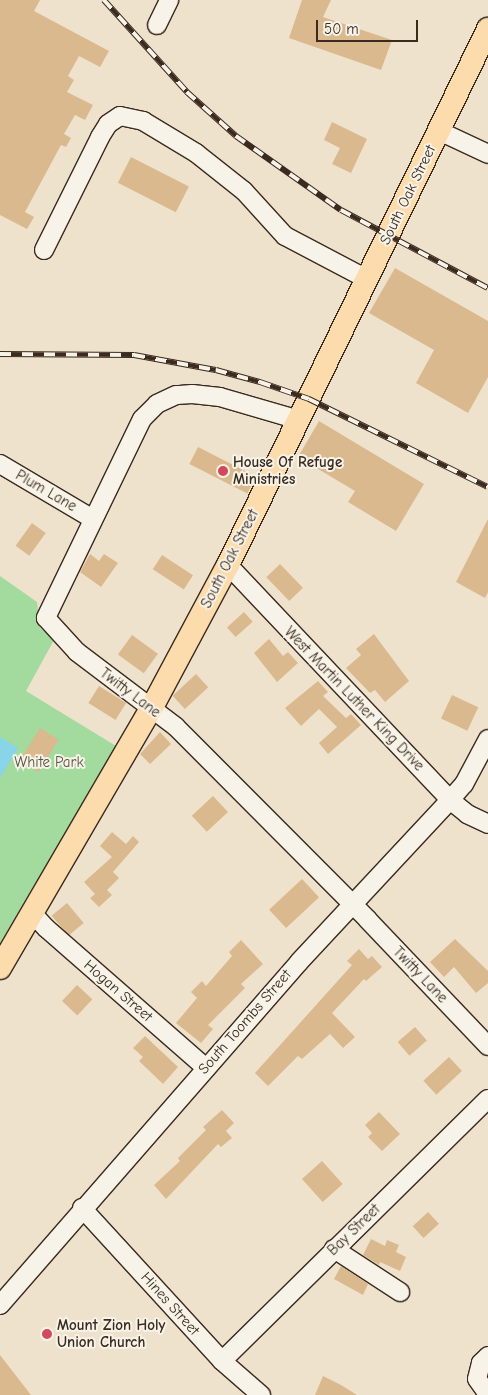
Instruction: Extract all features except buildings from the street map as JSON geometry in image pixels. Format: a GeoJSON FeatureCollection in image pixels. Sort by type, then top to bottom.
{"type":"FeatureCollection","features":[{"type":"Feature","properties":{"kind":"main road","name":"South Oak Street"},"geometry":{"type":"LineString","coordinates":[[0,968],[151,709],[228,565],[488,29]]}},
{"type":"Feature","properties":{"kind":"street"},"geometry":{"type":"LineString","coordinates":[[157,25],[169,0]]}},
{"type":"Feature","properties":{"kind":"street"},"geometry":{"type":"LineString","coordinates":[[44,250],[100,137],[108,124],[120,116],[143,121],[196,153],[244,191],[285,236],[367,278]]}},
{"type":"Feature","properties":{"kind":"street"},"geometry":{"type":"LineString","coordinates":[[439,131],[488,154]]}},
{"type":"Feature","properties":{"kind":"street","name":"Twitty Lane"},"geometry":{"type":"LineString","coordinates":[[299,420],[220,397],[192,394],[165,399],[142,419],[46,618],[77,652],[176,727],[352,904],[488,1046]]}},
{"type":"Feature","properties":{"kind":"street","name":"Plum Lane"},"geometry":{"type":"LineString","coordinates":[[0,464],[93,519]]}},
{"type":"Feature","properties":{"kind":"street","name":"West Martin Luther King Drive"},"geometry":{"type":"LineString","coordinates":[[228,565],[450,800],[467,814],[488,824]]}},
{"type":"Feature","properties":{"kind":"street","name":"South Toombs Street"},"geometry":{"type":"LineString","coordinates":[[0,1305],[82,1208],[352,904],[464,784],[488,739]]}},
{"type":"Feature","properties":{"kind":"street","name":"Hogan Street"},"geometry":{"type":"LineString","coordinates":[[32,913],[46,928],[206,1068]]}},
{"type":"Feature","properties":{"kind":"street","name":"Bay Street"},"geometry":{"type":"LineString","coordinates":[[222,1361],[334,1249],[488,1100]]}},
{"type":"Feature","properties":{"kind":"street","name":"Hines Street"},"geometry":{"type":"LineString","coordinates":[[82,1208],[222,1361],[261,1395]]}},
{"type":"Feature","properties":{"kind":"street"},"geometry":{"type":"LineString","coordinates":[[334,1249],[400,1292]]}},
{"type":"Feature","properties":{"kind":"street"},"geometry":{"type":"LineString","coordinates":[[488,1356],[480,1363],[477,1379],[488,1394]]}},
{"type":"Feature","properties":{"kind":"green space","name":"White Park"},"geometry":{"type":"Polygon","coordinates":[[[0,576],[37,602],[40,628],[54,640],[26,691],[116,746],[0,943],[0,576]]]}},
{"type":"Feature","properties":{"kind":"water"},"geometry":{"type":"Polygon","coordinates":[[[0,737],[18,748],[0,778],[0,737]]]}},
{"type":"Feature","properties":{"kind":"railway"},"geometry":{"type":"LineString","coordinates":[[104,0],[187,92],[236,136],[341,210],[488,288]]}},
{"type":"Feature","properties":{"kind":"railway"},"geometry":{"type":"LineString","coordinates":[[0,354],[134,355],[216,370],[260,382],[309,399],[488,487]]}},
{"type":"Feature","properties":{"kind":"place","name":"House Of Refuge Ministries"},"geometry":{"type":"Point","coordinates":[223,471]}},
{"type":"Feature","properties":{"kind":"place","name":"Mount Zion Holy Union Church"},"geometry":{"type":"Point","coordinates":[47,1334]}}]}
